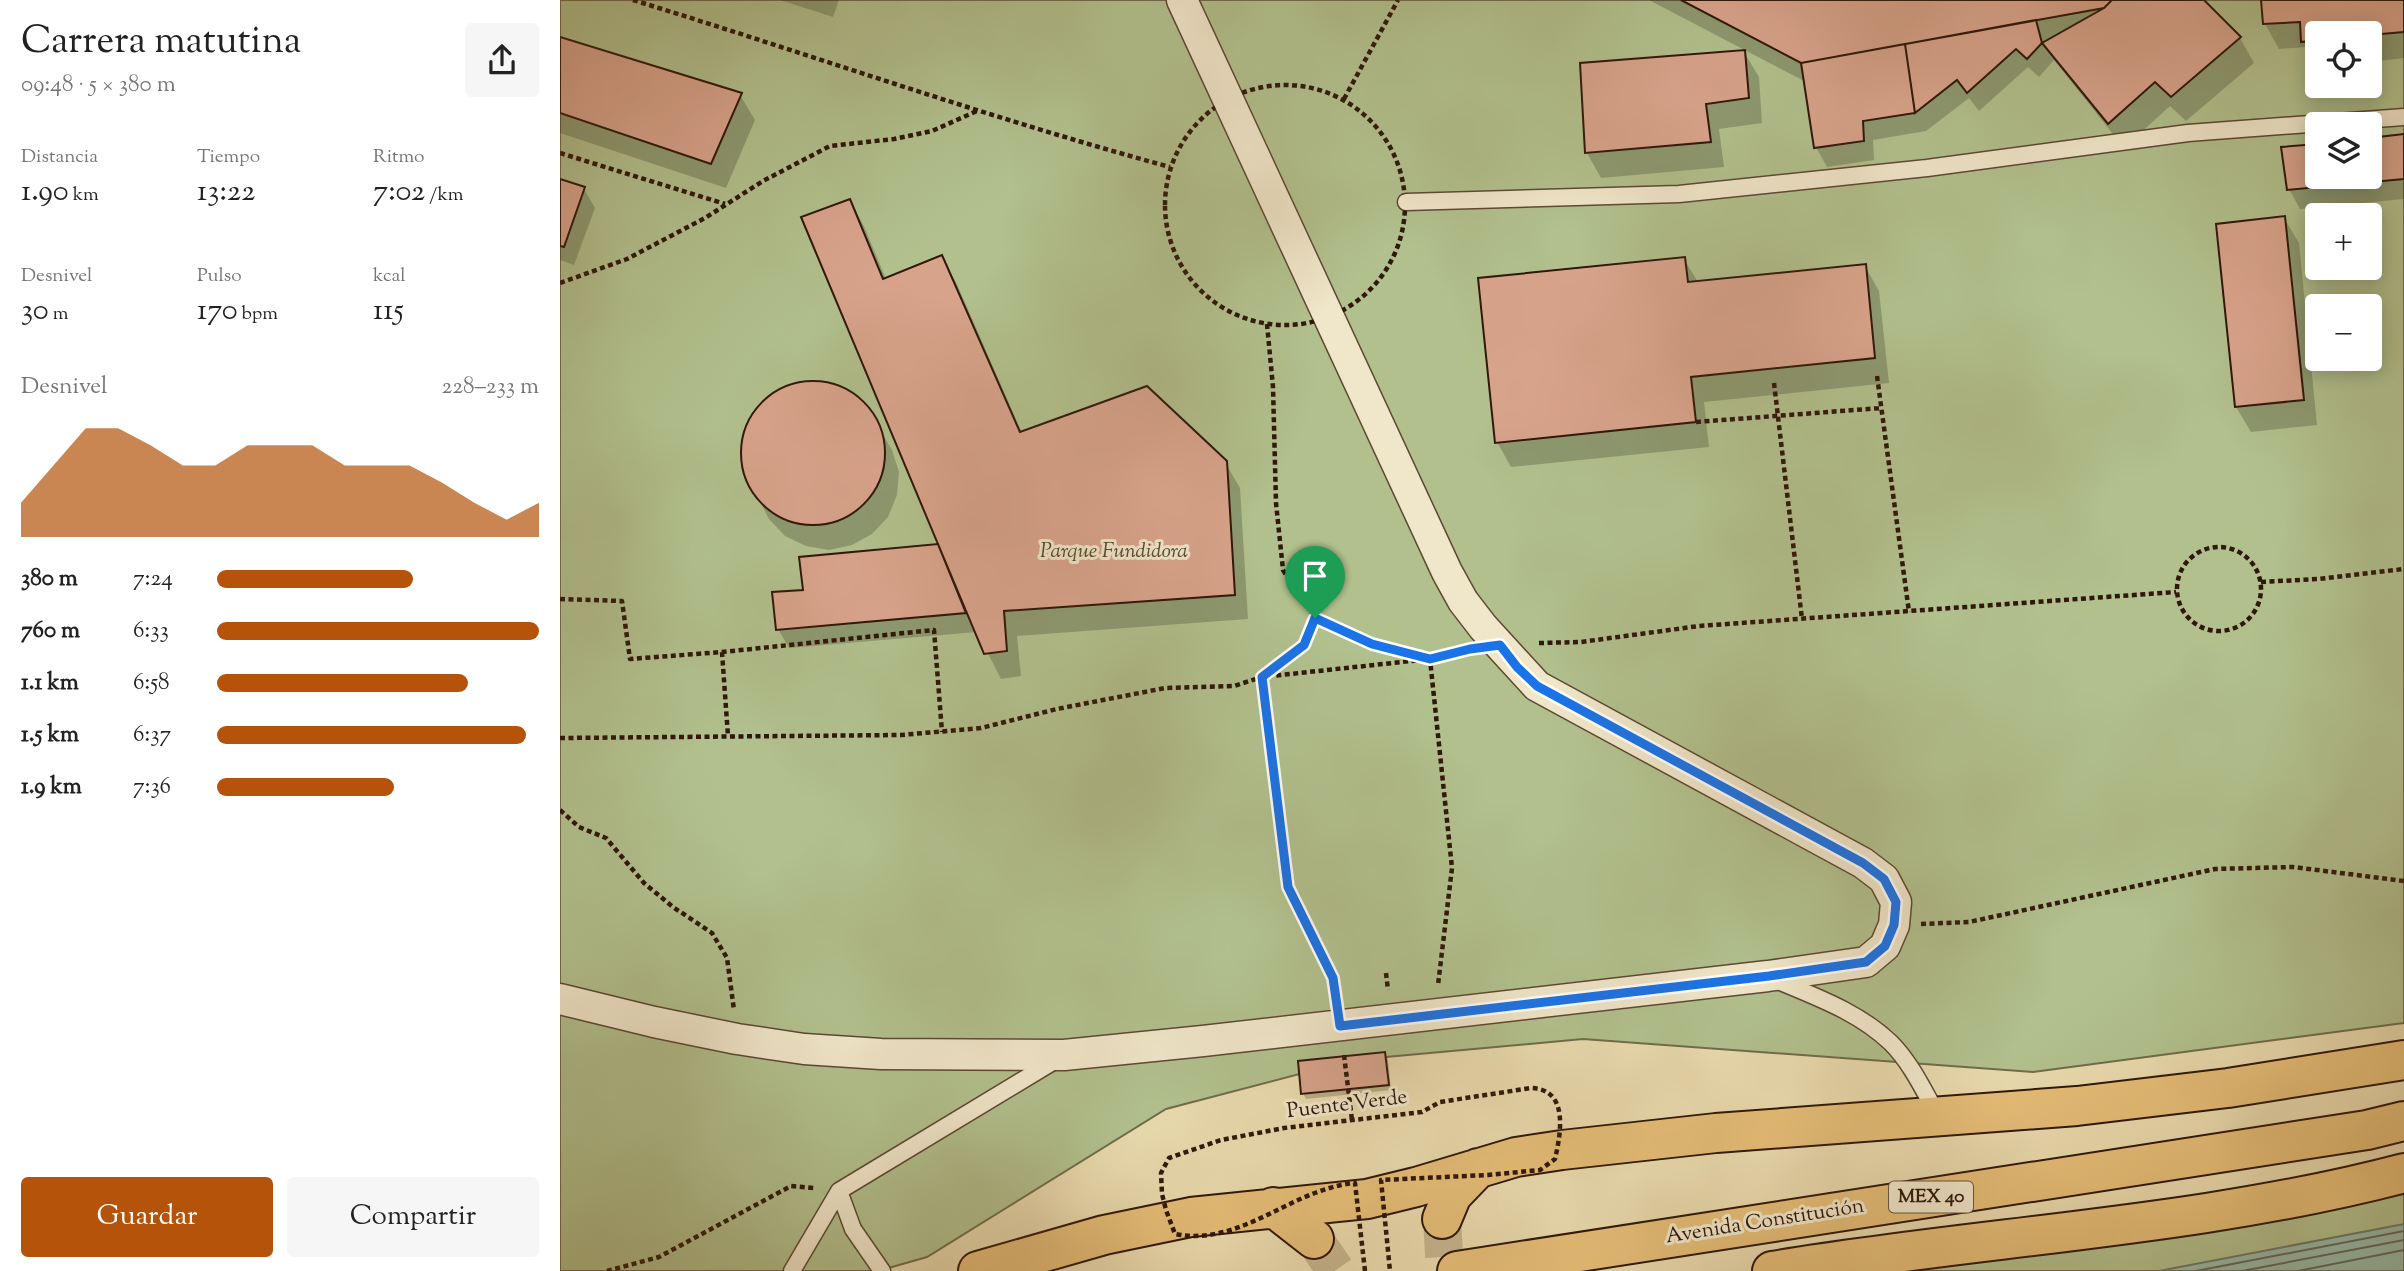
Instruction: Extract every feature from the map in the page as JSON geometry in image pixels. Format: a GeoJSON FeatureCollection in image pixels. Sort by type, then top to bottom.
{"type":"FeatureCollection","features":[{"type":"Feature","properties":{"kind":"highway"},"geometry":{"type":"LineString","coordinates":[[978,1271],[1104,1235],[1191,1217],[1367,1199],[1516,1157],[1716,1133],[2077,1106],[2228,1088],[2404,1060]]}},
{"type":"Feature","properties":{"kind":"highway","name":"Avenida Constitución"},"geometry":{"type":"LineString","coordinates":[[1457,1271],[2367,1130],[2404,1121]]}},
{"type":"Feature","properties":{"kind":"highway"},"geometry":{"type":"LineString","coordinates":[[1442,1219],[1452,1195],[1478,1168]]}},
{"type":"Feature","properties":{"kind":"highway","name":"MEX 40"},"geometry":{"type":"LineString","coordinates":[[1772,1271],[2215,1211],[2404,1173]]}},
{"type":"Feature","properties":{"kind":"highway"},"geometry":{"type":"LineString","coordinates":[[1273,1207],[1314,1239]]}},
{"type":"Feature","properties":{"kind":"highway"},"geometry":{"type":"LineString","coordinates":[[1498,1271],[1546,1256]]}},
{"type":"Feature","properties":{"kind":"street"},"geometry":{"type":"LineString","coordinates":[[560,999],[641,1020],[804,1049],[881,1054],[1064,1055],[1769,976],[1866,962],[1885,946],[1894,925],[1896,902],[1884,879],[1863,863],[1537,686],[1483,628],[1463,601],[1447,572],[1182,0]]}},
{"type":"Feature","properties":{"kind":"lane"},"geometry":{"type":"LineString","coordinates":[[1406,202],[1679,194],[1927,168],[2188,133],[2404,117]]}},
{"type":"Feature","properties":{"kind":"lane"},"geometry":{"type":"LineString","coordinates":[[1769,976],[1855,1015],[1891,1043],[1914,1072],[1939,1118]]}},
{"type":"Feature","properties":{"kind":"lane"},"geometry":{"type":"LineString","coordinates":[[792,1271],[839,1191],[1064,1055]]}},
{"type":"Feature","properties":{"kind":"lane"},"geometry":{"type":"LineString","coordinates":[[839,1191],[853,1229],[882,1271]]}},
{"type":"Feature","properties":{"kind":"path"},"geometry":{"type":"LineString","coordinates":[[633,0],[976,110],[1170,167]]}},
{"type":"Feature","properties":{"kind":"path"},"geometry":{"type":"LineString","coordinates":[[1344,99],[1398,0]]}},
{"type":"Feature","properties":{"kind":"path"},"geometry":{"type":"LineString","coordinates":[[560,283],[627,259],[705,218],[763,181],[830,146],[894,139],[932,131],[976,110]]}},
{"type":"Feature","properties":{"kind":"path"},"geometry":{"type":"LineString","coordinates":[[560,153],[726,205]]}},
{"type":"Feature","properties":{"kind":"path"},"geometry":{"type":"LineString","coordinates":[[1266,324],[1273,387],[1276,503],[1283,570],[1315,618],[1372,644],[1430,659]]}},
{"type":"Feature","properties":{"kind":"path"},"geometry":{"type":"LineString","coordinates":[[1877,376],[1909,612]]}},
{"type":"Feature","properties":{"kind":"path"},"geometry":{"type":"LineString","coordinates":[[1774,383],[1802,619]]}},
{"type":"Feature","properties":{"kind":"path"},"geometry":{"type":"LineString","coordinates":[[1696,422],[1881,408]]}},
{"type":"Feature","properties":{"kind":"path"},"geometry":{"type":"LineString","coordinates":[[2207,548],[2228,548],[2248,557],[2261,582],[2256,609],[2236,627],[2223,631],[2209,630],[2186,616],[2179,605],[2176,592],[2178,577],[2184,564],[2194,554],[2207,548]]}},
{"type":"Feature","properties":{"kind":"path"},"geometry":{"type":"LineString","coordinates":[[2261,582],[2318,579],[2404,569]]}},
{"type":"Feature","properties":{"kind":"path"},"geometry":{"type":"LineString","coordinates":[[560,738],[828,737],[942,732],[981,728],[1057,709],[1165,688],[1234,686],[1262,677],[1430,659],[1500,645],[1581,642],[1699,626],[2176,592]]}},
{"type":"Feature","properties":{"kind":"path"},"geometry":{"type":"LineString","coordinates":[[560,599],[622,601],[630,659],[934,629],[942,732]]}},
{"type":"Feature","properties":{"kind":"path"},"geometry":{"type":"LineString","coordinates":[[1262,677],[1304,645],[1315,618]]}},
{"type":"Feature","properties":{"kind":"path"},"geometry":{"type":"LineString","coordinates":[[722,652],[728,736]]}},
{"type":"Feature","properties":{"kind":"path"},"geometry":{"type":"LineString","coordinates":[[1430,659],[1452,869],[1438,965],[1437,1014]]}},
{"type":"Feature","properties":{"kind":"path"},"geometry":{"type":"LineString","coordinates":[[1262,677],[1288,887],[1333,978],[1352,1120]]}},
{"type":"Feature","properties":{"kind":"path"},"geometry":{"type":"LineString","coordinates":[[560,810],[579,827],[606,838],[644,883],[673,908],[712,933],[727,958],[737,1039]]}},
{"type":"Feature","properties":{"kind":"path"},"geometry":{"type":"LineString","coordinates":[[1894,925],[1969,922],[2215,869],[2293,867],[2404,881]]}},
{"type":"Feature","properties":{"kind":"path","name":"Puente Verde"},"geometry":{"type":"LineString","coordinates":[[1365,1271],[1355,1183],[1334,1185],[1303,1196],[1248,1225],[1191,1237],[1175,1234],[1162,1194],[1161,1173],[1169,1158],[1221,1140],[1284,1128],[1422,1112],[1440,1102],[1543,1088],[1557,1106],[1560,1137],[1555,1159],[1540,1170],[1381,1180],[1390,1271]]}},
{"type":"Feature","properties":{"kind":"path"},"geometry":{"type":"LineString","coordinates":[[607,1271],[659,1257],[791,1186],[839,1191]]}},
{"type":"Feature","properties":{"kind":"green space","name":"Parque Fundidora"},"geometry":{"type":"Polygon","coordinates":[[[560,0],[2404,0],[2404,1023],[2033,1072],[1583,1039],[1353,1060],[1166,1109],[927,1257],[878,1271],[560,1271],[560,0]]]}},
{"type":"Feature","properties":{"kind":"green space"},"geometry":{"type":"Polygon","coordinates":[[[2404,1194],[2404,1271],[1901,1271],[2146,1241],[2303,1216],[2404,1194]]]}},
{"type":"Feature","properties":{"kind":"water"},"geometry":{"type":"Polygon","coordinates":[[[2404,1224],[2404,1271],[2159,1271],[2404,1224]]]}},
{"type":"Feature","properties":{"kind":"building"},"geometry":{"type":"Polygon","coordinates":[[[1681,0],[2112,0],[2104,8],[1801,63],[1681,0]]]}},
{"type":"Feature","properties":{"kind":"building"},"geometry":{"type":"Polygon","coordinates":[[[2112,0],[2204,0],[2241,37],[2171,97],[2155,82],[2108,124],[2042,43],[2104,8],[2112,0]]]}},
{"type":"Feature","properties":{"kind":"building"},"geometry":{"type":"Polygon","coordinates":[[[2261,0],[2404,0],[2404,32],[2382,34],[2382,21],[2305,21],[2305,42],[2301,42],[2300,22],[2263,24],[2261,0]]]}},
{"type":"Feature","properties":{"kind":"building"},"geometry":{"type":"Polygon","coordinates":[[[2036,20],[2042,43],[2027,59],[2016,49],[1967,93],[1957,80],[1915,113],[1905,44],[2036,20]]]}},
{"type":"Feature","properties":{"kind":"building"},"geometry":{"type":"Polygon","coordinates":[[[560,37],[742,93],[711,164],[560,113],[560,37]]]}},
{"type":"Feature","properties":{"kind":"building"},"geometry":{"type":"Polygon","coordinates":[[[1905,44],[1915,113],[1863,121],[1864,141],[1814,148],[1801,63],[1905,44]]]}},
{"type":"Feature","properties":{"kind":"building"},"geometry":{"type":"Polygon","coordinates":[[[1745,50],[1749,98],[1706,104],[1711,142],[1585,153],[1580,63],[1745,50]]]}},
{"type":"Feature","properties":{"kind":"building"},"geometry":{"type":"Polygon","coordinates":[[[2404,134],[2404,179],[2382,181],[2382,137],[2404,134]]]}},
{"type":"Feature","properties":{"kind":"building"},"geometry":{"type":"Polygon","coordinates":[[[2305,145],[2305,188],[2287,190],[2281,147],[2305,145]]]}},
{"type":"Feature","properties":{"kind":"building"},"geometry":{"type":"Polygon","coordinates":[[[560,179],[585,187],[564,247],[560,246],[560,179]]]}},
{"type":"Feature","properties":{"kind":"building"},"geometry":{"type":"Polygon","coordinates":[[[850,199],[883,279],[942,255],[1020,432],[1147,386],[1227,461],[1235,595],[1004,611],[1007,651],[984,654],[801,217],[850,199]]]}},
{"type":"Feature","properties":{"kind":"building"},"geometry":{"type":"Polygon","coordinates":[[[2285,216],[2304,400],[2235,407],[2216,224],[2285,216]]]}},
{"type":"Feature","properties":{"kind":"building"},"geometry":{"type":"Polygon","coordinates":[[[1685,257],[1688,282],[1866,264],[1875,358],[1691,377],[1696,422],[1495,443],[1478,278],[1685,257]]]}},
{"type":"Feature","properties":{"kind":"building"},"geometry":{"type":"Polygon","coordinates":[[[813,381],[841,387],[864,402],[879,425],[885,453],[879,481],[864,504],[841,519],[813,525],[785,519],[762,504],[747,481],[741,453],[747,425],[762,402],[785,387],[813,381]]]}},
{"type":"Feature","properties":{"kind":"building"},"geometry":{"type":"Polygon","coordinates":[[[938,544],[966,613],[776,630],[772,592],[803,590],[799,557],[938,544]]]}},
{"type":"Feature","properties":{"kind":"building"},"geometry":{"type":"Polygon","coordinates":[[[1385,1052],[1389,1085],[1301,1094],[1298,1061],[1385,1052]]]}},
{"type":"Feature","properties":{"kind":"tunnel"},"geometry":{"type":"LineString","coordinates":[[1442,1219],[1445,1271]]}},
{"type":"Feature","properties":{"kind":"tunnel"},"geometry":{"type":"LineString","coordinates":[[1314,1239],[1336,1271]]}},
{"type":"Feature","properties":{"kind":"route"},"geometry":{"type":"LineString","coordinates":[[1315,618],[1372,644],[1430,659],[1500,645],[1517,667],[1537,686],[1863,863],[1884,879],[1896,902],[1894,925],[1885,946],[1866,962],[1769,976],[1340,1026],[1333,978],[1288,887],[1262,677],[1304,645],[1315,618]]}}]}
